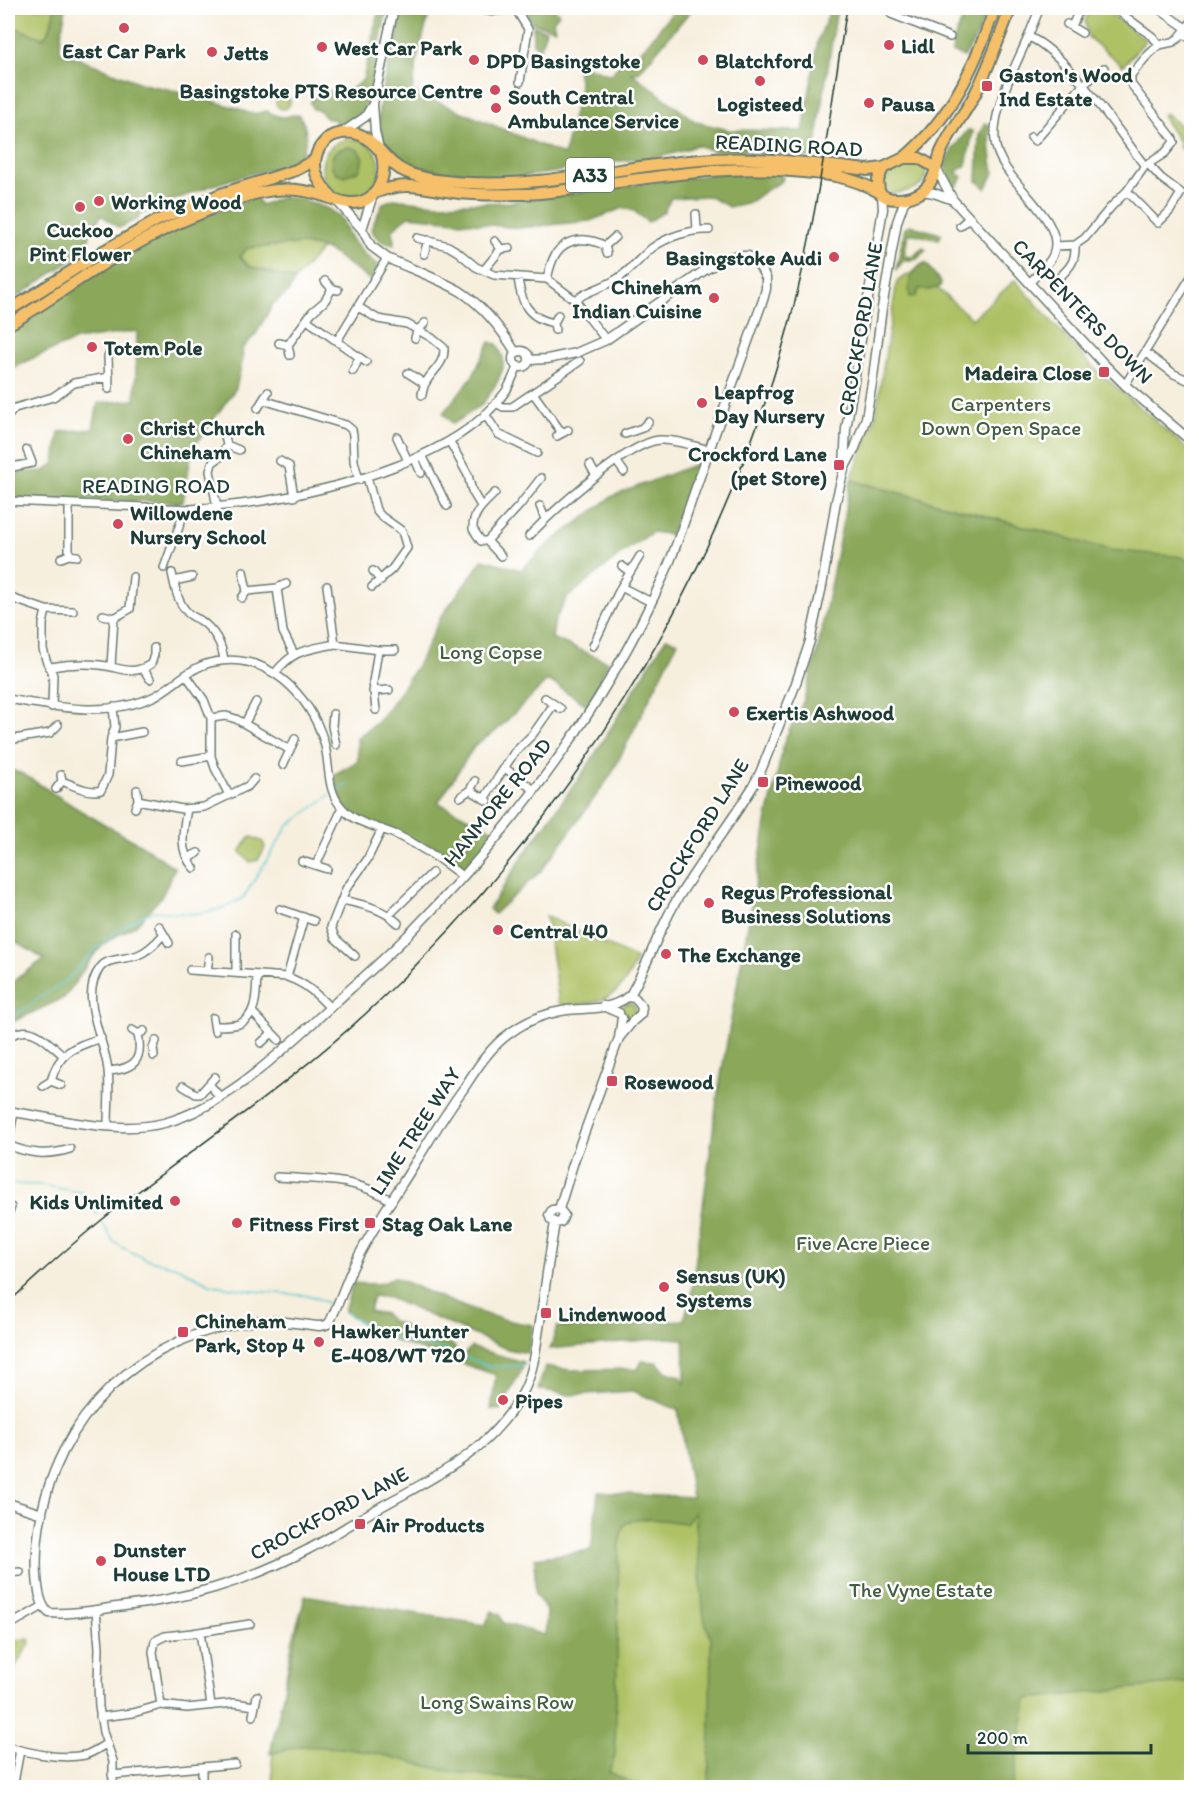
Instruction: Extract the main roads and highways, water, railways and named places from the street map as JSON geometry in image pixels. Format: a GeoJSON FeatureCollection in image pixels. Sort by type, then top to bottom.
{"type":"FeatureCollection","features":[{"type":"Feature","properties":{"kind":"highway","name":"A33"},"geometry":{"type":"LineString","coordinates":[[883,168],[904,158],[943,118],[974,64],[995,8]]}},
{"type":"Feature","properties":{"kind":"highway"},"geometry":{"type":"LineString","coordinates":[[904,158],[919,158],[936,168],[950,135],[978,90],[1011,8]]}},
{"type":"Feature","properties":{"kind":"highway","name":"A33"},"geometry":{"type":"LineString","coordinates":[[315,160],[318,150],[325,141],[339,134],[361,135],[379,149]]}},
{"type":"Feature","properties":{"kind":"highway"},"geometry":{"type":"LineString","coordinates":[[375,193],[382,180],[383,171],[383,160],[379,149]]}},
{"type":"Feature","properties":{"kind":"highway","name":"READING ROAD"},"geometry":{"type":"LineString","coordinates":[[379,149],[404,172],[468,183],[540,182],[661,164],[721,158],[765,159],[868,170],[883,168]]}},
{"type":"Feature","properties":{"kind":"highway"},"geometry":{"type":"LineString","coordinates":[[8,311],[105,250],[158,220],[220,194],[296,170],[315,160],[318,179],[334,199]]}},
{"type":"Feature","properties":{"kind":"highway","name":"READING ROAD"},"geometry":{"type":"LineString","coordinates":[[375,193],[400,185],[484,195],[534,194],[731,168],[788,171],[849,178],[880,194]]}},
{"type":"Feature","properties":{"kind":"highway"},"geometry":{"type":"LineString","coordinates":[[880,194],[878,180],[883,168]]}},
{"type":"Feature","properties":{"kind":"highway","name":"A33"},"geometry":{"type":"LineString","coordinates":[[880,194],[892,199],[922,192],[931,182],[936,168]]}},
{"type":"Feature","properties":{"kind":"highway","name":"A33"},"geometry":{"type":"LineString","coordinates":[[8,325],[127,249],[168,228],[245,196],[270,190],[299,190],[355,203],[375,193]]}},
{"type":"Feature","properties":{"kind":"waterway"},"geometry":{"type":"LineString","coordinates":[[337,791],[349,784]]}},
{"type":"Feature","properties":{"kind":"waterway"},"geometry":{"type":"LineString","coordinates":[[8,1020],[68,979],[111,936],[136,919],[153,911],[193,914],[211,911],[226,907],[243,898],[288,826],[330,795]]}},
{"type":"Feature","properties":{"kind":"waterway"},"geometry":{"type":"LineString","coordinates":[[8,1184],[41,1185],[83,1193],[98,1215]]}},
{"type":"Feature","properties":{"kind":"waterway"},"geometry":{"type":"LineString","coordinates":[[103,1224],[114,1242],[121,1247],[146,1259],[177,1267],[212,1285],[311,1296],[330,1304]]}},
{"type":"Feature","properties":{"kind":"waterway"},"geometry":{"type":"LineString","coordinates":[[344,1312],[387,1338],[446,1350],[491,1367],[526,1365]]}},
{"type":"Feature","properties":{"kind":"railway"},"geometry":{"type":"LineString","coordinates":[[8,1303],[108,1215],[316,1057],[376,1004],[446,934],[512,858],[573,777],[629,692],[679,604],[722,513],[759,419],[789,324],[808,246],[847,8]]}},
{"type":"Feature","properties":{"kind":"place","name":"East Car Park"},"geometry":{"type":"Point","coordinates":[124,28]}},
{"type":"Feature","properties":{"kind":"place","name":"Lidl"},"geometry":{"type":"Point","coordinates":[889,45]}},
{"type":"Feature","properties":{"kind":"place","name":"West Car Park"},"geometry":{"type":"Point","coordinates":[322,47]}},
{"type":"Feature","properties":{"kind":"place","name":"Jetts"},"geometry":{"type":"Point","coordinates":[212,52]}},
{"type":"Feature","properties":{"kind":"place","name":"DPD Basingstoke"},"geometry":{"type":"Point","coordinates":[474,60]}},
{"type":"Feature","properties":{"kind":"place","name":"Blatchford"},"geometry":{"type":"Point","coordinates":[703,60]}},
{"type":"Feature","properties":{"kind":"place","name":"Logisteed"},"geometry":{"type":"Point","coordinates":[760,81]}},
{"type":"Feature","properties":{"kind":"place","name":"Gaston's Wood Ind Estate"},"geometry":{"type":"Point","coordinates":[987,86]}},
{"type":"Feature","properties":{"kind":"place","name":"Basingstoke PTS Resource Centre"},"geometry":{"type":"Point","coordinates":[495,90]}},
{"type":"Feature","properties":{"kind":"place","name":"Pausa"},"geometry":{"type":"Point","coordinates":[869,103]}},
{"type":"Feature","properties":{"kind":"place","name":"South Central Ambulance Service"},"geometry":{"type":"Point","coordinates":[496,108]}},
{"type":"Feature","properties":{"kind":"place","name":"Working Wood"},"geometry":{"type":"Point","coordinates":[99,201]}},
{"type":"Feature","properties":{"kind":"place","name":"Cuckoo Pint Flower"},"geometry":{"type":"Point","coordinates":[80,207]}},
{"type":"Feature","properties":{"kind":"place","name":"Basingstoke Audi"},"geometry":{"type":"Point","coordinates":[834,257]}},
{"type":"Feature","properties":{"kind":"place","name":"Chineham Indian Cuisine"},"geometry":{"type":"Point","coordinates":[714,298]}},
{"type":"Feature","properties":{"kind":"place","name":"Totem Pole"},"geometry":{"type":"Point","coordinates":[92,347]}},
{"type":"Feature","properties":{"kind":"place","name":"Madeira Close"},"geometry":{"type":"Point","coordinates":[1104,372]}},
{"type":"Feature","properties":{"kind":"place","name":"Leapfrog Day Nursery"},"geometry":{"type":"Point","coordinates":[702,403]}},
{"type":"Feature","properties":{"kind":"place","name":"Christ Church Chineham"},"geometry":{"type":"Point","coordinates":[128,439]}},
{"type":"Feature","properties":{"kind":"place","name":"Crockford Lane (pet Store)"},"geometry":{"type":"Point","coordinates":[839,465]}},
{"type":"Feature","properties":{"kind":"place","name":"Willowdene Nursery School"},"geometry":{"type":"Point","coordinates":[118,524]}},
{"type":"Feature","properties":{"kind":"place","name":"Exertis Ashwood"},"geometry":{"type":"Point","coordinates":[734,712]}},
{"type":"Feature","properties":{"kind":"place","name":"Pinewood"},"geometry":{"type":"Point","coordinates":[763,782]}},
{"type":"Feature","properties":{"kind":"place","name":"Regus Professional Business Solutions"},"geometry":{"type":"Point","coordinates":[709,903]}},
{"type":"Feature","properties":{"kind":"place","name":"Central 40"},"geometry":{"type":"Point","coordinates":[498,930]}},
{"type":"Feature","properties":{"kind":"place","name":"The Exchange"},"geometry":{"type":"Point","coordinates":[666,954]}},
{"type":"Feature","properties":{"kind":"place","name":"Rosewood"},"geometry":{"type":"Point","coordinates":[612,1081]}},
{"type":"Feature","properties":{"kind":"place","name":"Kids Unlimited"},"geometry":{"type":"Point","coordinates":[175,1201]}},
{"type":"Feature","properties":{"kind":"place","name":"Fitness First"},"geometry":{"type":"Point","coordinates":[237,1223]}},
{"type":"Feature","properties":{"kind":"place","name":"Stag Oak Lane"},"geometry":{"type":"Point","coordinates":[370,1223]}},
{"type":"Feature","properties":{"kind":"place","name":"Sensus (UK) Systems"},"geometry":{"type":"Point","coordinates":[664,1287]}},
{"type":"Feature","properties":{"kind":"place","name":"Lindenwood"},"geometry":{"type":"Point","coordinates":[546,1313]}},
{"type":"Feature","properties":{"kind":"place","name":"Chineham Park, Stop 4"},"geometry":{"type":"Point","coordinates":[183,1332]}},
{"type":"Feature","properties":{"kind":"place","name":"Hawker Hunter E-408/WT 720"},"geometry":{"type":"Point","coordinates":[319,1342]}},
{"type":"Feature","properties":{"kind":"place","name":"Pipes"},"geometry":{"type":"Point","coordinates":[503,1400]}},
{"type":"Feature","properties":{"kind":"place","name":"Air Products"},"geometry":{"type":"Point","coordinates":[360,1524]}},
{"type":"Feature","properties":{"kind":"place","name":"Dunster House LTD"},"geometry":{"type":"Point","coordinates":[101,1561]}},
{"type":"Feature","properties":{"kind":"park label","name":"Carpenters Down Open Space"},"geometry":{"type":"Point","coordinates":[1001,415]}},
{"type":"Feature","properties":{"kind":"park label","name":"Long Copse"},"geometry":{"type":"Point","coordinates":[491,651]}},
{"type":"Feature","properties":{"kind":"park label","name":"Five Acre Piece"},"geometry":{"type":"Point","coordinates":[863,1242]}},
{"type":"Feature","properties":{"kind":"park label","name":"The Vyne Estate"},"geometry":{"type":"Point","coordinates":[921,1589]}},
{"type":"Feature","properties":{"kind":"park label","name":"Long Swains Row"},"geometry":{"type":"Point","coordinates":[497,1701]}}]}
